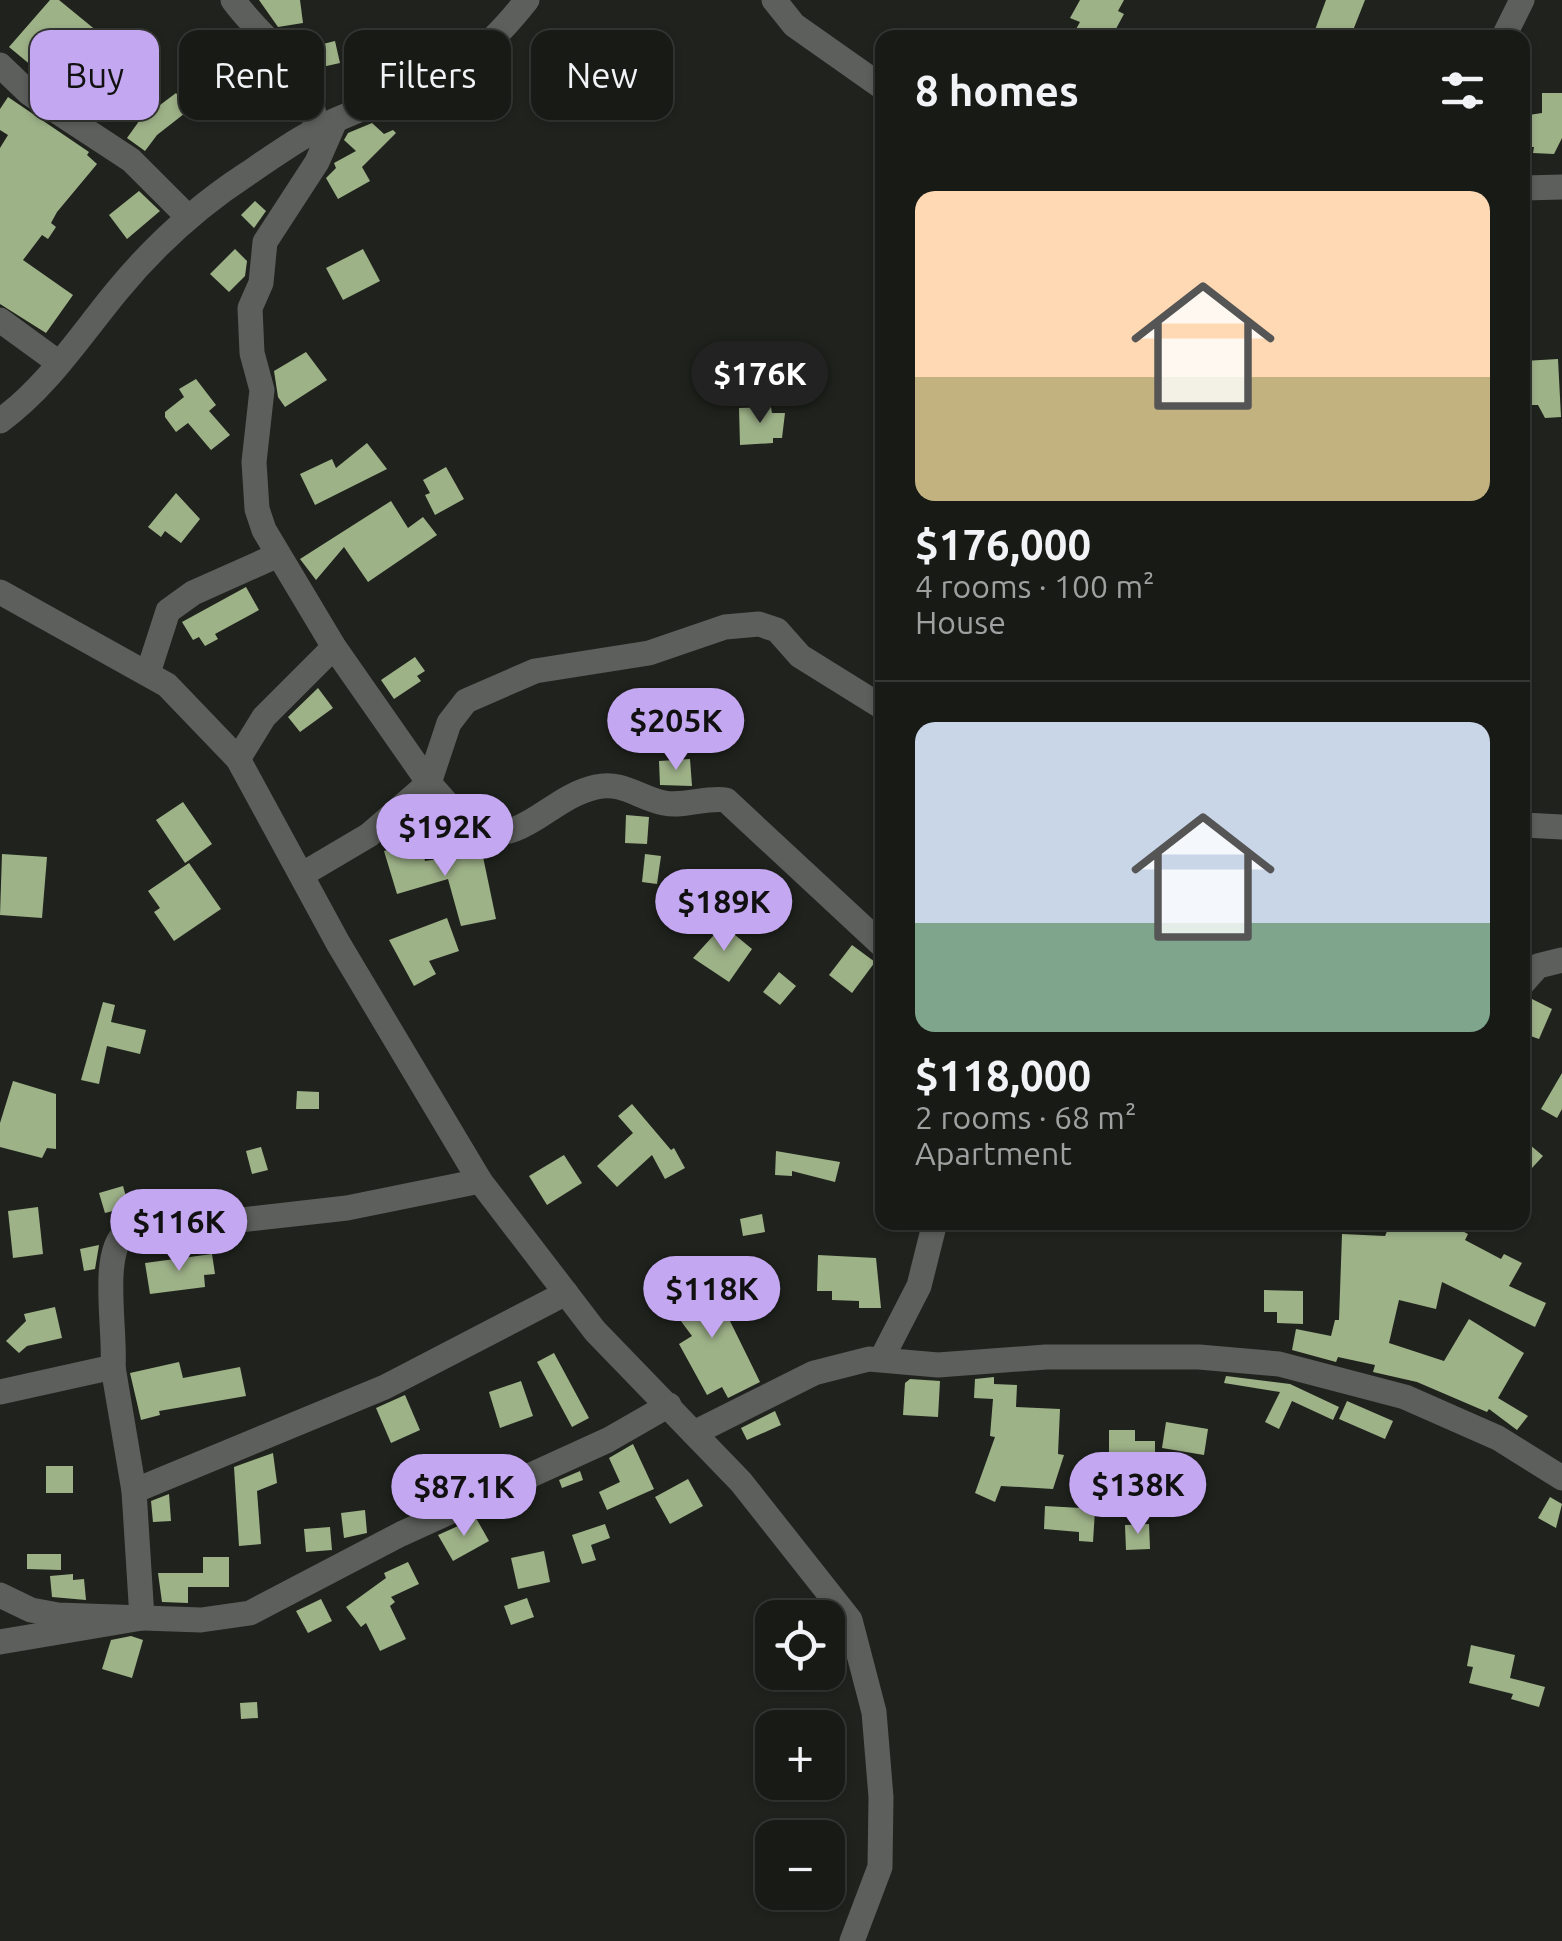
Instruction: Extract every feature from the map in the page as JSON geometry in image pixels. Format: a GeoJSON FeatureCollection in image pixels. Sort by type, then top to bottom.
{"type":"FeatureCollection","features":[{"type":"Feature","properties":{"kind":"street"},"geometry":{"type":"LineString","coordinates":[[233,0],[305,84],[325,126],[318,162],[265,242],[260,283],[250,308],[252,353],[262,390],[255,496],[259,518],[334,646],[429,783],[468,829],[482,834],[520,830],[575,794],[597,787],[627,787],[670,804],[726,800],[875,938]]}},
{"type":"Feature","properties":{"kind":"street"},"geometry":{"type":"LineString","coordinates":[[0,421],[59,364],[131,275],[188,217],[243,176],[325,126],[426,87],[458,70],[489,46],[527,0]]}},
{"type":"Feature","properties":{"kind":"street"},"geometry":{"type":"LineString","coordinates":[[774,0],[794,25],[875,82]]}},
{"type":"Feature","properties":{"kind":"street"},"geometry":{"type":"LineString","coordinates":[[1507,30],[1522,0]]}},
{"type":"Feature","properties":{"kind":"street"},"geometry":{"type":"LineString","coordinates":[[2,72],[130,160],[188,217]]}},
{"type":"Feature","properties":{"kind":"street"},"geometry":{"type":"LineString","coordinates":[[1530,188],[1562,186]]}},
{"type":"Feature","properties":{"kind":"street"},"geometry":{"type":"LineString","coordinates":[[0,320],[59,364]]}},
{"type":"Feature","properties":{"kind":"street"},"geometry":{"type":"LineString","coordinates":[[148,673],[168,611],[193,593],[278,554]]}},
{"type":"Feature","properties":{"kind":"street"},"geometry":{"type":"LineString","coordinates":[[0,592],[167,685],[238,759],[338,943],[480,1181],[594,1331],[669,1405],[790,1539],[850,1620],[874,1712],[881,1796],[880,1866],[852,1941]]}},
{"type":"Feature","properties":{"kind":"street"},"geometry":{"type":"LineString","coordinates":[[303,874],[370,836],[429,783],[455,713],[484,691],[557,665],[648,653],[739,624],[759,624],[776,630],[800,656],[875,704]]}},
{"type":"Feature","properties":{"kind":"street"},"geometry":{"type":"LineString","coordinates":[[238,759],[264,717],[334,646]]}},
{"type":"Feature","properties":{"kind":"street"},"geometry":{"type":"LineString","coordinates":[[1530,825],[1562,827]]}},
{"type":"Feature","properties":{"kind":"street"},"geometry":{"type":"LineString","coordinates":[[1530,975],[1538,966],[1562,960]]}},
{"type":"Feature","properties":{"kind":"street"},"geometry":{"type":"LineString","coordinates":[[142,1618],[134,1492],[113,1367],[116,1331],[109,1262],[113,1242],[124,1233],[347,1208],[480,1181]]}},
{"type":"Feature","properties":{"kind":"street"},"geometry":{"type":"LineString","coordinates":[[882,1358],[919,1286],[933,1230]]}},
{"type":"Feature","properties":{"kind":"street"},"geometry":{"type":"LineString","coordinates":[[134,1492],[385,1387],[566,1293]]}},
{"type":"Feature","properties":{"kind":"street"},"geometry":{"type":"LineString","coordinates":[[694,1433],[814,1372],[882,1358],[938,1365],[1126,1356],[1278,1364],[1450,1414],[1562,1478]]}},
{"type":"Feature","properties":{"kind":"street"},"geometry":{"type":"LineString","coordinates":[[0,1392],[113,1367]]}},
{"type":"Feature","properties":{"kind":"street"},"geometry":{"type":"LineString","coordinates":[[0,1595],[31,1610],[58,1615],[201,1620],[250,1613],[401,1534],[608,1440],[669,1405]]}},
{"type":"Feature","properties":{"kind":"street"},"geometry":{"type":"LineString","coordinates":[[0,1642],[142,1618]]}},
{"type":"Feature","properties":{"kind":"building"},"geometry":{"type":"Polygon","coordinates":[[[50,0],[59,0],[96,30],[30,30],[30,64],[9,47],[50,0]]]}},
{"type":"Feature","properties":{"kind":"building"},"geometry":{"type":"Polygon","coordinates":[[[259,0],[300,0],[303,23],[278,27],[259,0]]]}},
{"type":"Feature","properties":{"kind":"building"},"geometry":{"type":"Polygon","coordinates":[[[1080,0],[1124,0],[1118,11],[1124,14],[1115,30],[1076,30],[1080,22],[1070,18],[1080,0]]]}},
{"type":"Feature","properties":{"kind":"building"},"geometry":{"type":"Polygon","coordinates":[[[1326,0],[1365,0],[1353,30],[1315,30],[1326,0]]]}},
{"type":"Feature","properties":{"kind":"building"},"geometry":{"type":"Polygon","coordinates":[[[335,41],[340,63],[324,67],[324,44],[335,41]]]}},
{"type":"Feature","properties":{"kind":"building"},"geometry":{"type":"Polygon","coordinates":[[[176,93],[179,118],[157,135],[145,151],[127,138],[140,120],[159,120],[159,106],[176,93]]]}},
{"type":"Feature","properties":{"kind":"building"},"geometry":{"type":"Polygon","coordinates":[[[1542,93],[1562,93],[1562,138],[1554,154],[1533,153],[1534,147],[1530,147],[1530,115],[1542,113],[1542,93]]]}},
{"type":"Feature","properties":{"kind":"building"},"geometry":{"type":"Polygon","coordinates":[[[8,97],[30,112],[30,120],[42,120],[89,152],[87,155],[97,164],[57,212],[51,223],[56,227],[48,239],[42,235],[23,260],[73,295],[46,333],[0,304],[0,148],[8,135],[0,130],[0,109],[8,97]]]}},
{"type":"Feature","properties":{"kind":"building"},"geometry":{"type":"Polygon","coordinates":[[[372,123],[384,134],[393,130],[396,133],[362,167],[370,181],[338,199],[326,178],[336,168],[334,163],[356,151],[344,140],[348,133],[372,123]]]}},
{"type":"Feature","properties":{"kind":"building"},"geometry":{"type":"Polygon","coordinates":[[[139,191],[160,211],[127,239],[109,215],[139,191]]]}},
{"type":"Feature","properties":{"kind":"building"},"geometry":{"type":"Polygon","coordinates":[[[255,201],[266,211],[254,228],[241,215],[255,201]]]}},
{"type":"Feature","properties":{"kind":"building"},"geometry":{"type":"Polygon","coordinates":[[[235,249],[247,261],[245,276],[229,292],[210,274],[235,249]]]}},
{"type":"Feature","properties":{"kind":"building"},"geometry":{"type":"Polygon","coordinates":[[[363,249],[380,281],[343,300],[326,268],[363,249]]]}},
{"type":"Feature","properties":{"kind":"building"},"geometry":{"type":"Polygon","coordinates":[[[306,352],[327,380],[285,407],[278,397],[274,371],[306,352]]]}},
{"type":"Feature","properties":{"kind":"building"},"geometry":{"type":"Polygon","coordinates":[[[1558,359],[1561,417],[1545,418],[1538,405],[1530,405],[1530,361],[1558,359]]]}},
{"type":"Feature","properties":{"kind":"building"},"geometry":{"type":"Polygon","coordinates":[[[196,379],[216,405],[209,411],[230,435],[211,450],[188,423],[176,432],[165,417],[165,412],[184,397],[179,389],[196,379]]]}},
{"type":"Feature","properties":{"kind":"building"},"geometry":{"type":"Polygon","coordinates":[[[771,407],[772,413],[785,413],[782,438],[773,438],[773,443],[740,445],[739,408],[771,407]]]}},
{"type":"Feature","properties":{"kind":"building"},"geometry":{"type":"Polygon","coordinates":[[[367,443],[387,469],[315,505],[300,474],[332,459],[336,468],[367,443]]]}},
{"type":"Feature","properties":{"kind":"building"},"geometry":{"type":"Polygon","coordinates":[[[446,467],[464,499],[435,515],[423,480],[446,467]]]}},
{"type":"Feature","properties":{"kind":"building"},"geometry":{"type":"Polygon","coordinates":[[[176,493],[200,519],[181,543],[165,531],[161,537],[148,527],[176,493]]]}},
{"type":"Feature","properties":{"kind":"building"},"geometry":{"type":"Polygon","coordinates":[[[391,501],[408,528],[423,517],[437,535],[368,582],[344,547],[316,580],[300,559],[391,501]]]}},
{"type":"Feature","properties":{"kind":"building"},"geometry":{"type":"Polygon","coordinates":[[[246,587],[259,610],[215,634],[218,639],[205,646],[199,637],[193,640],[182,622],[246,587]]]}},
{"type":"Feature","properties":{"kind":"building"},"geometry":{"type":"Polygon","coordinates":[[[415,657],[425,671],[417,676],[421,681],[394,699],[381,680],[415,657]]]}},
{"type":"Feature","properties":{"kind":"building"},"geometry":{"type":"Polygon","coordinates":[[[318,688],[333,708],[300,732],[288,717],[318,688]]]}},
{"type":"Feature","properties":{"kind":"building"},"geometry":{"type":"Polygon","coordinates":[[[690,759],[692,786],[660,785],[659,761],[690,759]]]}},
{"type":"Feature","properties":{"kind":"building"},"geometry":{"type":"Polygon","coordinates":[[[183,802],[212,844],[185,863],[156,820],[183,802]]]}},
{"type":"Feature","properties":{"kind":"building"},"geometry":{"type":"Polygon","coordinates":[[[626,815],[649,817],[647,844],[625,843],[626,815]]]}},
{"type":"Feature","properties":{"kind":"building"},"geometry":{"type":"Polygon","coordinates":[[[419,841],[425,861],[482,852],[496,919],[461,926],[448,879],[397,894],[384,851],[419,841]]]}},
{"type":"Feature","properties":{"kind":"building"},"geometry":{"type":"Polygon","coordinates":[[[2,854],[47,857],[42,918],[0,915],[2,854]]]}},
{"type":"Feature","properties":{"kind":"building"},"geometry":{"type":"Polygon","coordinates":[[[645,854],[661,856],[657,884],[642,882],[645,854]]]}},
{"type":"Feature","properties":{"kind":"building"},"geometry":{"type":"Polygon","coordinates":[[[189,863],[221,909],[174,941],[154,912],[160,908],[148,891],[189,863]]]}},
{"type":"Feature","properties":{"kind":"building"},"geometry":{"type":"Polygon","coordinates":[[[699,874],[719,886],[699,918],[679,906],[699,874]]]}},
{"type":"Feature","properties":{"kind":"building"},"geometry":{"type":"Polygon","coordinates":[[[447,918],[459,951],[429,961],[436,974],[414,986],[389,940],[447,918]]]}},
{"type":"Feature","properties":{"kind":"building"},"geometry":{"type":"Polygon","coordinates":[[[723,925],[752,949],[729,982],[693,958],[723,925]]]}},
{"type":"Feature","properties":{"kind":"building"},"geometry":{"type":"Polygon","coordinates":[[[852,945],[875,962],[852,993],[829,975],[852,945]]]}},
{"type":"Feature","properties":{"kind":"building"},"geometry":{"type":"Polygon","coordinates":[[[779,972],[796,986],[780,1005],[763,992],[779,972]]]}},
{"type":"Feature","properties":{"kind":"building"},"geometry":{"type":"Polygon","coordinates":[[[1530,998],[1552,1009],[1539,1039],[1530,1036],[1530,998]]]}},
{"type":"Feature","properties":{"kind":"building"},"geometry":{"type":"Polygon","coordinates":[[[103,1002],[115,1005],[111,1022],[146,1030],[140,1054],[107,1046],[99,1084],[81,1080],[103,1002]]]}},
{"type":"Feature","properties":{"kind":"building"},"geometry":{"type":"Polygon","coordinates":[[[1562,1073],[1562,1109],[1557,1118],[1541,1109],[1562,1073]]]}},
{"type":"Feature","properties":{"kind":"building"},"geometry":{"type":"Polygon","coordinates":[[[13,1081],[56,1094],[56,1149],[47,1148],[42,1158],[0,1147],[0,1123],[13,1081]]]}},
{"type":"Feature","properties":{"kind":"building"},"geometry":{"type":"Polygon","coordinates":[[[297,1091],[319,1092],[319,1109],[296,1109],[297,1091]]]}},
{"type":"Feature","properties":{"kind":"building"},"geometry":{"type":"Polygon","coordinates":[[[632,1104],[671,1150],[674,1148],[685,1168],[665,1179],[652,1155],[617,1187],[597,1166],[633,1133],[618,1116],[632,1104]]]}},
{"type":"Feature","properties":{"kind":"building"},"geometry":{"type":"Polygon","coordinates":[[[1530,1145],[1543,1156],[1530,1170],[1530,1145]]]}},
{"type":"Feature","properties":{"kind":"building"},"geometry":{"type":"Polygon","coordinates":[[[261,1147],[268,1170],[252,1174],[246,1151],[261,1147]]]}},
{"type":"Feature","properties":{"kind":"building"},"geometry":{"type":"Polygon","coordinates":[[[776,1151],[840,1162],[835,1182],[792,1171],[792,1176],[775,1175],[776,1151]]]}},
{"type":"Feature","properties":{"kind":"building"},"geometry":{"type":"Polygon","coordinates":[[[564,1155],[582,1183],[547,1205],[529,1176],[564,1155]]]}},
{"type":"Feature","properties":{"kind":"building"},"geometry":{"type":"Polygon","coordinates":[[[123,1186],[129,1207],[105,1213],[99,1193],[123,1186]]]}},
{"type":"Feature","properties":{"kind":"building"},"geometry":{"type":"Polygon","coordinates":[[[38,1207],[43,1254],[13,1258],[8,1211],[38,1207]]]}},
{"type":"Feature","properties":{"kind":"building"},"geometry":{"type":"Polygon","coordinates":[[[762,1214],[765,1232],[743,1236],[740,1219],[762,1214]]]}},
{"type":"Feature","properties":{"kind":"building"},"geometry":{"type":"Polygon","coordinates":[[[1388,1230],[1460,1230],[1468,1234],[1465,1240],[1501,1259],[1504,1254],[1522,1263],[1509,1286],[1546,1303],[1535,1327],[1442,1282],[1436,1309],[1399,1300],[1389,1343],[1444,1361],[1469,1319],[1524,1353],[1498,1398],[1528,1416],[1517,1430],[1489,1409],[1487,1412],[1417,1382],[1373,1372],[1375,1365],[1338,1357],[1336,1362],[1292,1350],[1296,1329],[1331,1336],[1335,1320],[1339,1320],[1342,1234],[1385,1236],[1388,1230]]]}},
{"type":"Feature","properties":{"kind":"building"},"geometry":{"type":"Polygon","coordinates":[[[99,1245],[95,1269],[84,1271],[80,1249],[99,1245]]]}},
{"type":"Feature","properties":{"kind":"building"},"geometry":{"type":"Polygon","coordinates":[[[212,1254],[215,1274],[204,1275],[205,1287],[150,1294],[145,1263],[212,1254]]]}},
{"type":"Feature","properties":{"kind":"building"},"geometry":{"type":"Polygon","coordinates":[[[818,1255],[876,1258],[881,1308],[859,1308],[859,1301],[832,1300],[832,1291],[817,1291],[818,1255]]]}},
{"type":"Feature","properties":{"kind":"building"},"geometry":{"type":"Polygon","coordinates":[[[689,1267],[728,1317],[760,1382],[728,1398],[722,1387],[707,1395],[679,1344],[692,1336],[672,1309],[688,1298],[675,1274],[689,1267]]]}},
{"type":"Feature","properties":{"kind":"building"},"geometry":{"type":"Polygon","coordinates":[[[1264,1290],[1303,1291],[1303,1324],[1277,1323],[1277,1312],[1264,1312],[1264,1290]]]}},
{"type":"Feature","properties":{"kind":"building"},"geometry":{"type":"Polygon","coordinates":[[[55,1307],[62,1338],[27,1346],[19,1353],[6,1341],[26,1321],[24,1314],[55,1307]]]}},
{"type":"Feature","properties":{"kind":"building"},"geometry":{"type":"Polygon","coordinates":[[[554,1353],[589,1418],[572,1427],[537,1362],[554,1353]]]}},
{"type":"Feature","properties":{"kind":"building"},"geometry":{"type":"Polygon","coordinates":[[[179,1362],[183,1378],[240,1367],[246,1396],[159,1411],[160,1415],[141,1420],[130,1373],[179,1362]]]}},
{"type":"Feature","properties":{"kind":"building"},"geometry":{"type":"Polygon","coordinates":[[[1226,1376],[1290,1384],[1339,1407],[1333,1420],[1292,1401],[1279,1429],[1265,1422],[1280,1392],[1224,1383],[1226,1376]]]}},
{"type":"Feature","properties":{"kind":"building"},"geometry":{"type":"Polygon","coordinates":[[[994,1377],[994,1384],[1017,1385],[1016,1407],[1060,1409],[1058,1454],[1064,1455],[1053,1489],[1001,1486],[995,1502],[975,1493],[995,1437],[990,1436],[993,1399],[974,1398],[975,1379],[994,1377]]]}},
{"type":"Feature","properties":{"kind":"building"},"geometry":{"type":"Polygon","coordinates":[[[910,1379],[940,1381],[938,1417],[903,1415],[905,1383],[910,1379]]]}},
{"type":"Feature","properties":{"kind":"building"},"geometry":{"type":"Polygon","coordinates":[[[521,1381],[533,1416],[500,1428],[489,1392],[521,1381]]]}},
{"type":"Feature","properties":{"kind":"building"},"geometry":{"type":"Polygon","coordinates":[[[405,1395],[420,1430],[391,1443],[376,1408],[405,1395]]]}},
{"type":"Feature","properties":{"kind":"building"},"geometry":{"type":"Polygon","coordinates":[[[1347,1401],[1393,1421],[1385,1439],[1339,1419],[1347,1401]]]}},
{"type":"Feature","properties":{"kind":"building"},"geometry":{"type":"Polygon","coordinates":[[[775,1411],[781,1425],[747,1440],[741,1428],[775,1411]]]}},
{"type":"Feature","properties":{"kind":"building"},"geometry":{"type":"Polygon","coordinates":[[[1166,1422],[1208,1429],[1204,1455],[1162,1448],[1166,1422]]]}},
{"type":"Feature","properties":{"kind":"building"},"geometry":{"type":"Polygon","coordinates":[[[1109,1430],[1135,1430],[1135,1441],[1155,1441],[1155,1479],[1133,1479],[1129,1509],[1101,1506],[1104,1483],[1109,1483],[1109,1430]]]}},
{"type":"Feature","properties":{"kind":"building"},"geometry":{"type":"Polygon","coordinates":[[[633,1444],[654,1489],[607,1510],[599,1492],[620,1482],[609,1458],[633,1444]]]}},
{"type":"Feature","properties":{"kind":"building"},"geometry":{"type":"Polygon","coordinates":[[[273,1453],[277,1483],[257,1491],[261,1544],[239,1546],[234,1467],[273,1453]]]}},
{"type":"Feature","properties":{"kind":"building"},"geometry":{"type":"Polygon","coordinates":[[[46,1466],[73,1466],[73,1493],[46,1493],[46,1466]]]}},
{"type":"Feature","properties":{"kind":"building"},"geometry":{"type":"Polygon","coordinates":[[[580,1471],[583,1480],[562,1488],[559,1480],[580,1471]]]}},
{"type":"Feature","properties":{"kind":"building"},"geometry":{"type":"Polygon","coordinates":[[[688,1479],[703,1506],[670,1524],[655,1497],[688,1479]]]}},
{"type":"Feature","properties":{"kind":"building"},"geometry":{"type":"Polygon","coordinates":[[[1082,1493],[1096,1494],[1093,1542],[1079,1541],[1079,1532],[1044,1529],[1045,1506],[1081,1508],[1082,1493]]]}},
{"type":"Feature","properties":{"kind":"building"},"geometry":{"type":"Polygon","coordinates":[[[169,1494],[171,1521],[153,1522],[151,1501],[169,1494]]]}},
{"type":"Feature","properties":{"kind":"building"},"geometry":{"type":"Polygon","coordinates":[[[1550,1497],[1562,1504],[1556,1528],[1538,1518],[1550,1497]]]}},
{"type":"Feature","properties":{"kind":"building"},"geometry":{"type":"Polygon","coordinates":[[[365,1510],[367,1533],[344,1538],[341,1513],[365,1510]]]}},
{"type":"Feature","properties":{"kind":"building"},"geometry":{"type":"Polygon","coordinates":[[[476,1518],[489,1541],[453,1561],[438,1535],[476,1518]]]}},
{"type":"Feature","properties":{"kind":"building"},"geometry":{"type":"Polygon","coordinates":[[[605,1524],[610,1538],[591,1545],[596,1560],[582,1564],[572,1535],[605,1524]]]}},
{"type":"Feature","properties":{"kind":"building"},"geometry":{"type":"Polygon","coordinates":[[[1149,1524],[1150,1549],[1126,1550],[1125,1525],[1149,1524]]]}},
{"type":"Feature","properties":{"kind":"building"},"geometry":{"type":"Polygon","coordinates":[[[330,1527],[332,1550],[306,1552],[304,1529],[330,1527]]]}},
{"type":"Feature","properties":{"kind":"building"},"geometry":{"type":"Polygon","coordinates":[[[544,1551],[550,1582],[518,1589],[511,1558],[544,1551]]]}},
{"type":"Feature","properties":{"kind":"building"},"geometry":{"type":"Polygon","coordinates":[[[27,1554],[61,1554],[61,1570],[27,1569],[27,1554]]]}},
{"type":"Feature","properties":{"kind":"building"},"geometry":{"type":"Polygon","coordinates":[[[203,1557],[229,1557],[229,1587],[188,1587],[188,1603],[162,1602],[158,1573],[203,1573],[203,1557]]]}},
{"type":"Feature","properties":{"kind":"building"},"geometry":{"type":"Polygon","coordinates":[[[408,1562],[419,1584],[391,1597],[395,1602],[390,1606],[406,1639],[380,1651],[366,1623],[361,1627],[346,1607],[386,1578],[384,1573],[408,1562]]]}},
{"type":"Feature","properties":{"kind":"building"},"geometry":{"type":"Polygon","coordinates":[[[73,1574],[73,1580],[84,1579],[86,1600],[52,1597],[50,1576],[73,1574]]]}},
{"type":"Feature","properties":{"kind":"building"},"geometry":{"type":"Polygon","coordinates":[[[527,1598],[534,1617],[511,1625],[504,1606],[527,1598]]]}},
{"type":"Feature","properties":{"kind":"building"},"geometry":{"type":"Polygon","coordinates":[[[321,1599],[332,1621],[308,1633],[296,1611],[321,1599]]]}},
{"type":"Feature","properties":{"kind":"building"},"geometry":{"type":"Polygon","coordinates":[[[131,1636],[143,1640],[132,1678],[102,1669],[111,1640],[131,1636]]]}},
{"type":"Feature","properties":{"kind":"building"},"geometry":{"type":"Polygon","coordinates":[[[1471,1645],[1515,1655],[1510,1678],[1545,1687],[1539,1707],[1511,1699],[1513,1694],[1469,1683],[1473,1667],[1467,1666],[1471,1645]]]}},
{"type":"Feature","properties":{"kind":"building"},"geometry":{"type":"Polygon","coordinates":[[[257,1702],[258,1718],[241,1719],[240,1703],[257,1702]]]}}]}
